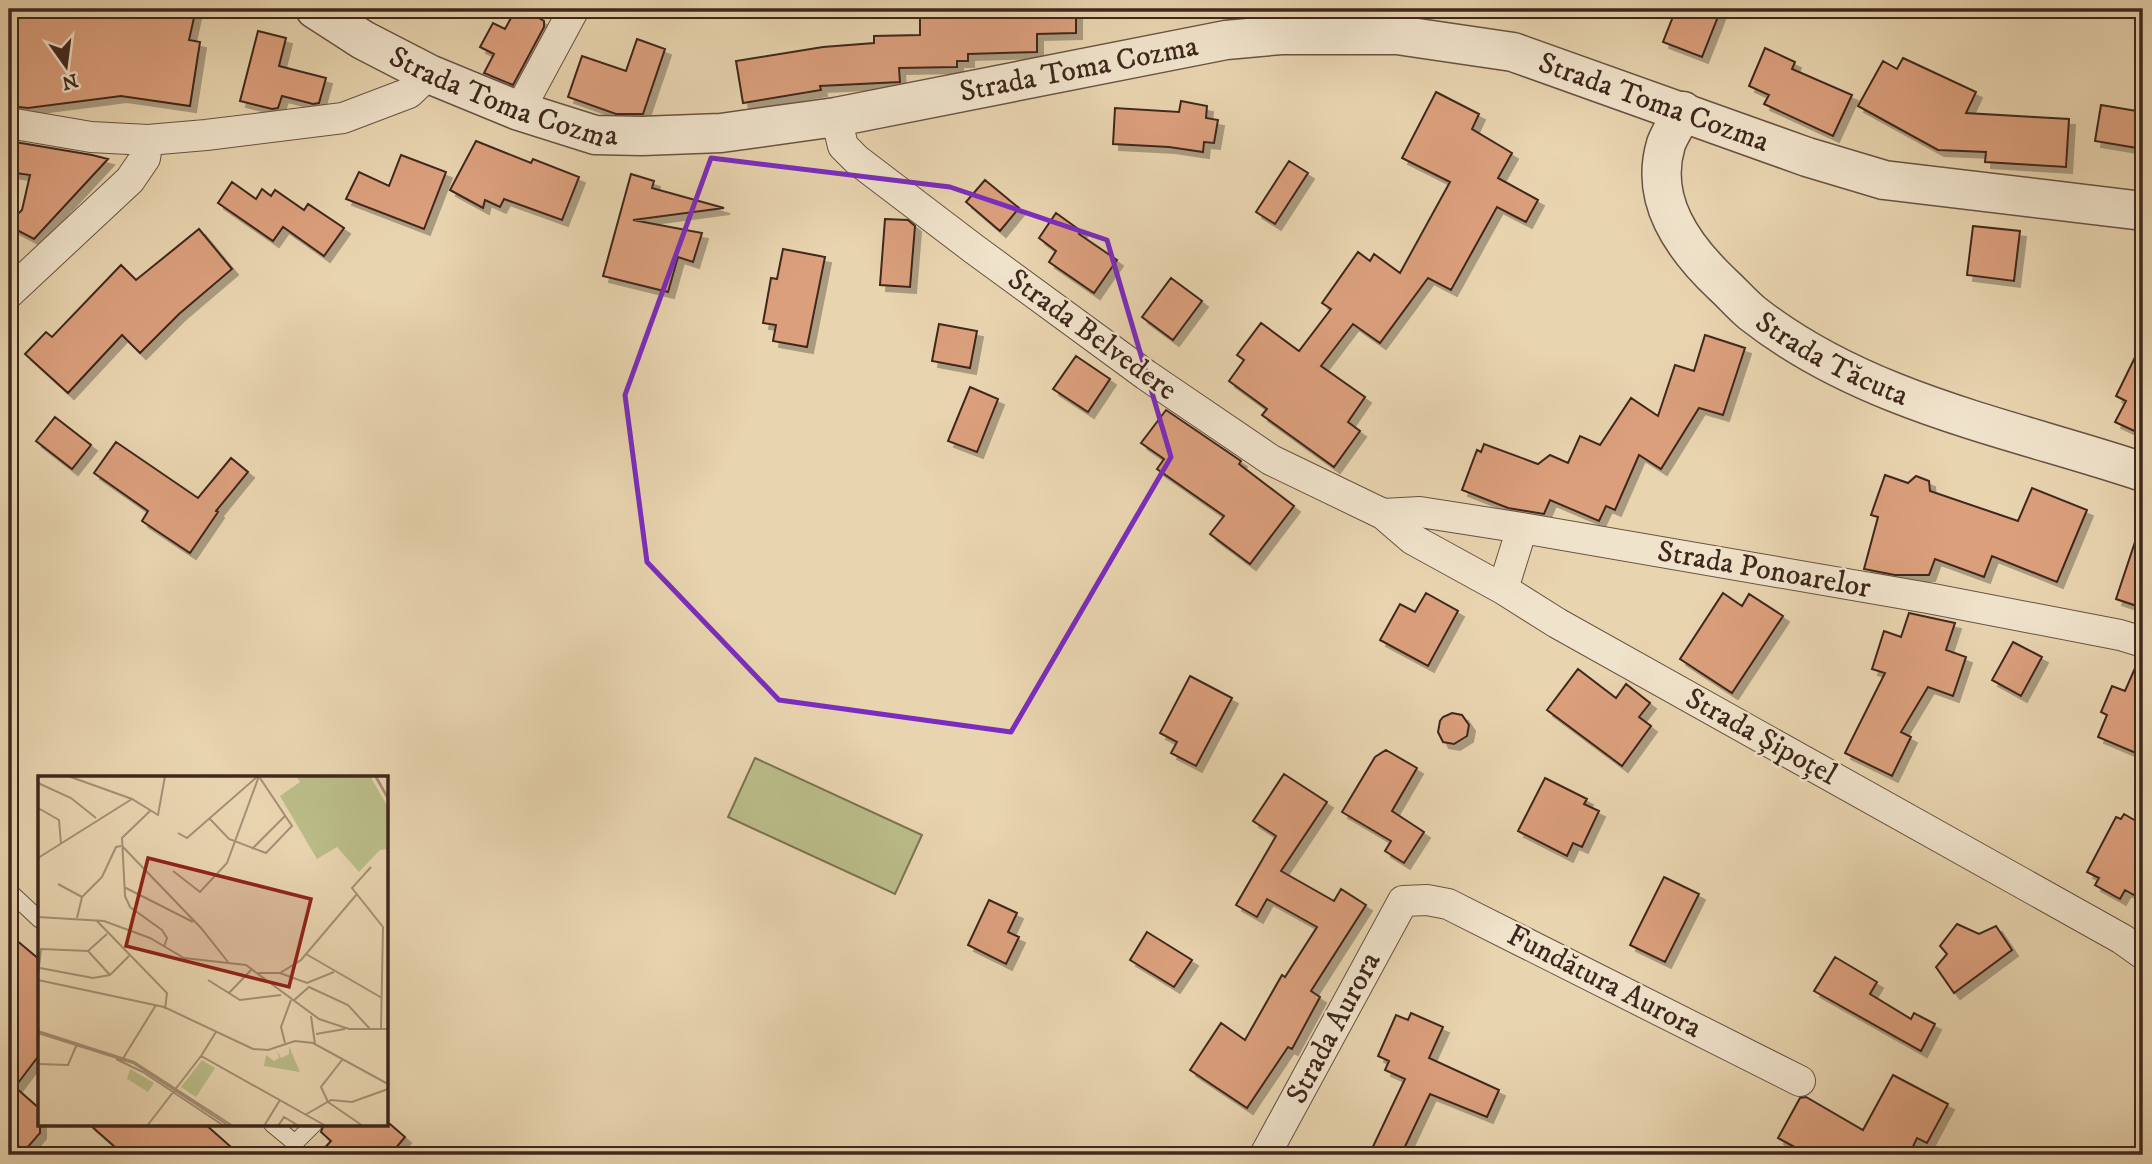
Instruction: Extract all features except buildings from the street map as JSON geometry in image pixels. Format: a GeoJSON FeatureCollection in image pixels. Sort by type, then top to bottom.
{"type":"FeatureCollection","features":[{"type":"Feature","properties":{"kind":"street","name":"Strada Toma Cozma"},"geometry":{"type":"LineString","coordinates":[[315,9],[363,40],[429,75],[519,111],[595,135],[722,133],[836,117],[1226,40],[1282,35],[1397,35],[1513,52],[1807,157],[1884,180],[2143,211]]}},
{"type":"Feature","properties":{"kind":"street"},"geometry":{"type":"LineString","coordinates":[[519,111],[574,9]]}},
{"type":"Feature","properties":{"kind":"street"},"geometry":{"type":"LineString","coordinates":[[9,123],[91,137],[148,140],[343,118],[409,93],[429,75]]}},
{"type":"Feature","properties":{"kind":"street","name":"Strada Tăcuta"},"geometry":{"type":"LineString","coordinates":[[1684,111],[1667,143],[1662,169],[1663,191],[1672,222],[1705,268],[1752,313],[1807,350],[1886,390],[2143,472]]}},
{"type":"Feature","properties":{"kind":"street","name":"Strada Belvedere"},"geometry":{"type":"LineString","coordinates":[[836,117],[843,146],[857,160],[974,250],[1125,360],[1271,460],[1383,514]]}},
{"type":"Feature","properties":{"kind":"street"},"geometry":{"type":"LineString","coordinates":[[9,293],[130,180],[145,158],[148,140]]}},
{"type":"Feature","properties":{"kind":"street","name":"Strada Ponoarelor"},"geometry":{"type":"LineString","coordinates":[[1383,514],[1420,512],[1522,528],[1928,598],[2120,635],[2143,642]]}},
{"type":"Feature","properties":{"kind":"street","name":"Strada Șipoțel"},"geometry":{"type":"LineString","coordinates":[[1383,514],[1412,539],[1503,589],[1557,623],[2110,932],[2143,954]]}},
{"type":"Feature","properties":{"kind":"street"},"geometry":{"type":"LineString","coordinates":[[1503,589],[1522,528]]}},
{"type":"Feature","properties":{"kind":"street","name":"Fundătura Aurora"},"geometry":{"type":"LineString","coordinates":[[1403,901],[1427,900],[1448,904],[1468,913],[1800,1081]]}},
{"type":"Feature","properties":{"kind":"street","name":"Strada Aurora"},"geometry":{"type":"LineString","coordinates":[[1265,1155],[1403,901]]}},
{"type":"Feature","properties":{"kind":"lane"},"geometry":{"type":"LineString","coordinates":[[9,891],[38,918]]}},
{"type":"Feature","properties":{"kind":"lane"},"geometry":{"type":"LineString","coordinates":[[274,1126],[295,1143],[312,1126]]}},
{"type":"Feature","properties":{"kind":"highlighted area"},"geometry":{"type":"Polygon","coordinates":[[[711,158],[950,187],[1107,240],[1171,457],[1011,732],[779,700],[647,562],[625,395],[711,158]]]}},
{"type":"Feature","properties":{"kind":"green space"},"geometry":{"type":"Polygon","coordinates":[[[755,758],[922,835],[895,894],[728,817],[755,758]]]}}]}
